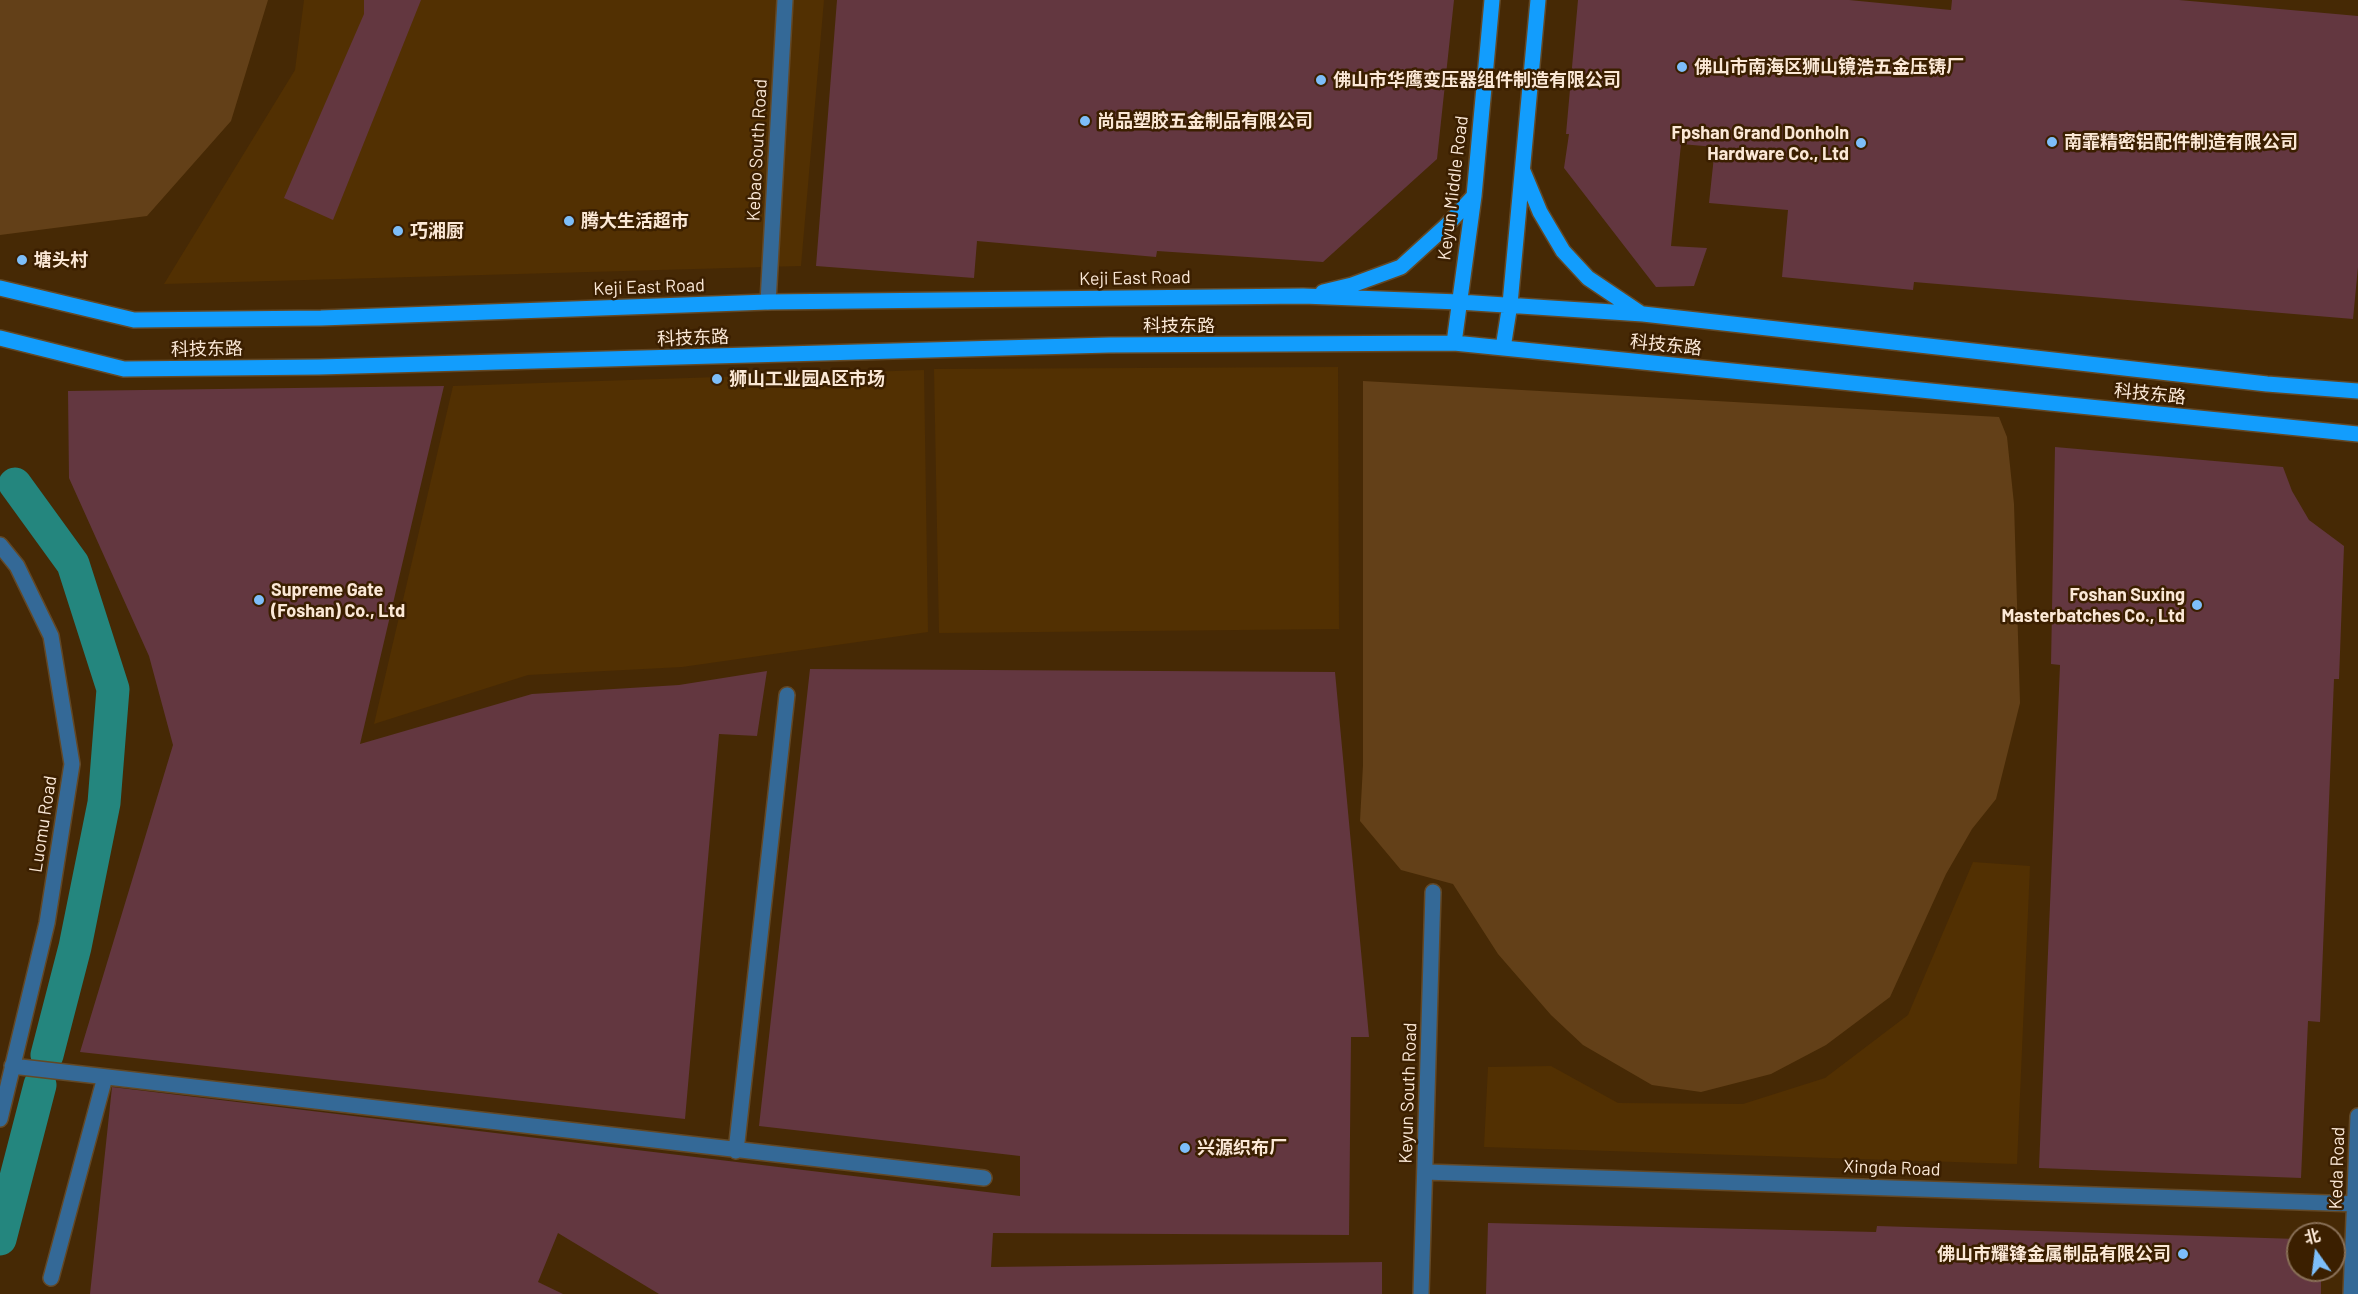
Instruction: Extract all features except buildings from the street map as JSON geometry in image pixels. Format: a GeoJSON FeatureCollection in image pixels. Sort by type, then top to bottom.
{"type":"FeatureCollection","features":[{"type":"Feature","properties":{"kind":"main road","name":"Keyun Middle Road"},"geometry":{"type":"LineString","coordinates":[[1454,344],[1474,196],[1492,0]]}},
{"type":"Feature","properties":{"kind":"main road"},"geometry":{"type":"LineString","coordinates":[[1503,348],[1510,304],[1538,0]]}},
{"type":"Feature","properties":{"kind":"main road"},"geometry":{"type":"LineString","coordinates":[[1522,169],[1540,212],[1563,251],[1588,278],[1643,314]]}},
{"type":"Feature","properties":{"kind":"main road"},"geometry":{"type":"LineString","coordinates":[[1303,296],[1352,285],[1401,267],[1446,226],[1474,196]]}},
{"type":"Feature","properties":{"kind":"main road","name":"Keji East Road"},"geometry":{"type":"LineString","coordinates":[[0,288],[134,320],[321,318],[768,302],[1303,296]]}},
{"type":"Feature","properties":{"kind":"main road"},"geometry":{"type":"LineString","coordinates":[[1303,296],[1510,304],[1643,314],[2266,384],[2358,391]]}},
{"type":"Feature","properties":{"kind":"main road","name":"科技东路"},"geometry":{"type":"LineString","coordinates":[[0,338],[124,369],[462,364],[1109,345],[1454,344],[2358,434]]}},
{"type":"Feature","properties":{"kind":"street","name":"Kebao South Road"},"geometry":{"type":"LineString","coordinates":[[768,302],[785,0]]}},
{"type":"Feature","properties":{"kind":"street","name":"Luomu Road"},"geometry":{"type":"LineString","coordinates":[[0,545],[16,566],[51,636],[72,764],[46,923],[0,1119]]}},
{"type":"Feature","properties":{"kind":"street"},"geometry":{"type":"LineString","coordinates":[[736,1151],[787,695]]}},
{"type":"Feature","properties":{"kind":"street","name":"Keyun South Road"},"geometry":{"type":"LineString","coordinates":[[1422,1294],[1433,892]]}},
{"type":"Feature","properties":{"kind":"street"},"geometry":{"type":"LineString","coordinates":[[12,1066],[984,1178]]}},
{"type":"Feature","properties":{"kind":"street"},"geometry":{"type":"LineString","coordinates":[[51,1278],[105,1077]]}},
{"type":"Feature","properties":{"kind":"street","name":"Keda Road"},"geometry":{"type":"LineString","coordinates":[[2351,1294],[2358,1116]]}},
{"type":"Feature","properties":{"kind":"street","name":"Xingda Road"},"geometry":{"type":"LineString","coordinates":[[1425,1172],[2356,1204]]}},
{"type":"Feature","properties":{"kind":"shaded area"},"geometry":{"type":"Polygon","coordinates":[[[0,0],[268,0],[231,121],[147,216],[0,235],[0,0]]]}},
{"type":"Feature","properties":{"kind":"shaded area"},"geometry":{"type":"Polygon","coordinates":[[[304,0],[824,0],[801,266],[164,284],[295,70],[304,0]]]}},
{"type":"Feature","properties":{"kind":"shaded area"},"geometry":{"type":"Polygon","coordinates":[[[1338,367],[1339,629],[939,633],[934,369],[1338,367]]]}},
{"type":"Feature","properties":{"kind":"shaded area"},"geometry":{"type":"Polygon","coordinates":[[[924,370],[928,632],[682,667],[528,675],[374,724],[453,386],[924,370]]]}},
{"type":"Feature","properties":{"kind":"shaded area"},"geometry":{"type":"Polygon","coordinates":[[[1363,381],[1999,417],[2007,437],[2014,504],[2020,703],[1996,799],[1972,829],[1946,874],[1890,997],[1826,1045],[1771,1074],[1701,1092],[1652,1085],[1583,1045],[1551,1015],[1498,954],[1453,884],[1401,870],[1360,821],[1363,765],[1363,381]]]}},
{"type":"Feature","properties":{"kind":"shaded area"},"geometry":{"type":"Polygon","coordinates":[[[1973,862],[2030,866],[2017,1164],[1484,1147],[1488,1067],[1551,1066],[1618,1103],[1743,1104],[1825,1078],[1908,1015],[1973,862]]]}},
{"type":"Feature","properties":{"kind":"waterway"},"geometry":{"type":"LineString","coordinates":[[15,484],[73,564],[113,689],[104,803],[75,947],[47,1055]]}},
{"type":"Feature","properties":{"kind":"waterway"},"geometry":{"type":"LineString","coordinates":[[0,1239],[40,1085]]}},
{"type":"Feature","properties":{"kind":"place","name":"佛山市南海区狮山镜浩五金压铸厂"},"geometry":{"type":"Point","coordinates":[1682,67]}},
{"type":"Feature","properties":{"kind":"place","name":"佛山市华鹰变压器组件制造有限公司"},"geometry":{"type":"Point","coordinates":[1321,80]}},
{"type":"Feature","properties":{"kind":"place","name":"尚品塑胶五金制品有限公司"},"geometry":{"type":"Point","coordinates":[1085,121]}},
{"type":"Feature","properties":{"kind":"place","name":"南霏精密铝配件制造有限公司"},"geometry":{"type":"Point","coordinates":[2052,142]}},
{"type":"Feature","properties":{"kind":"place","name":"Fpshan Grand Donholn Hardware Co., Ltd"},"geometry":{"type":"Point","coordinates":[1861,143]}},
{"type":"Feature","properties":{"kind":"place","name":"腾大生活超市"},"geometry":{"type":"Point","coordinates":[569,221]}},
{"type":"Feature","properties":{"kind":"place","name":"巧湘厨"},"geometry":{"type":"Point","coordinates":[398,231]}},
{"type":"Feature","properties":{"kind":"place","name":"塘头村"},"geometry":{"type":"Point","coordinates":[22,260]}},
{"type":"Feature","properties":{"kind":"place","name":"狮山工业园A区市场"},"geometry":{"type":"Point","coordinates":[717,379]}},
{"type":"Feature","properties":{"kind":"place","name":"Supreme Gate (Foshan) Co., Ltd"},"geometry":{"type":"Point","coordinates":[259,600]}},
{"type":"Feature","properties":{"kind":"place","name":"Foshan Suxing Masterbatches Co., Ltd"},"geometry":{"type":"Point","coordinates":[2197,605]}},
{"type":"Feature","properties":{"kind":"place","name":"兴源织布厂"},"geometry":{"type":"Point","coordinates":[1185,1148]}},
{"type":"Feature","properties":{"kind":"place","name":"佛山市耀锋金属制品有限公司"},"geometry":{"type":"Point","coordinates":[2183,1254]}}]}
